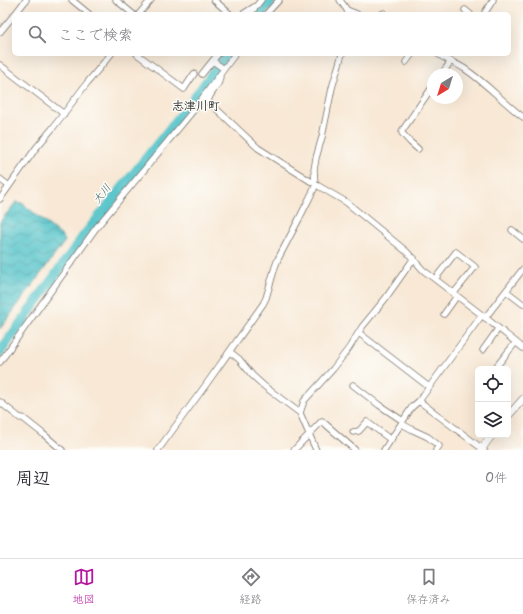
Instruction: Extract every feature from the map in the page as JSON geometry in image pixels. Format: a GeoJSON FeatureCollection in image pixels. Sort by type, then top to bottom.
{"type":"FeatureCollection","features":[{"type":"Feature","properties":{"kind":"main road"},"geometry":{"type":"LineString","coordinates":[[511,413],[523,399]]}},
{"type":"Feature","properties":{"kind":"main road"},"geometry":{"type":"LineString","coordinates":[[482,449],[490,438]]}},
{"type":"Feature","properties":{"kind":"street"},"geometry":{"type":"LineString","coordinates":[[16,12],[26,0]]}},
{"type":"Feature","properties":{"kind":"street"},"geometry":{"type":"LineString","coordinates":[[72,0],[87,12]]}},
{"type":"Feature","properties":{"kind":"street"},"geometry":{"type":"LineString","coordinates":[[116,0],[131,12]]}},
{"type":"Feature","properties":{"kind":"street"},"geometry":{"type":"LineString","coordinates":[[141,12],[151,0]]}},
{"type":"Feature","properties":{"kind":"street"},"geometry":{"type":"LineString","coordinates":[[214,0],[228,12]]}},
{"type":"Feature","properties":{"kind":"street"},"geometry":{"type":"LineString","coordinates":[[268,12],[279,0]]}},
{"type":"Feature","properties":{"kind":"street"},"geometry":{"type":"LineString","coordinates":[[340,0],[348,12]]}},
{"type":"Feature","properties":{"kind":"street"},"geometry":{"type":"LineString","coordinates":[[485,12],[493,0]]}},
{"type":"Feature","properties":{"kind":"street"},"geometry":{"type":"LineString","coordinates":[[246,12],[259,2]]}},
{"type":"Feature","properties":{"kind":"street"},"geometry":{"type":"LineString","coordinates":[[252,12],[259,2]]}},
{"type":"Feature","properties":{"kind":"street"},"geometry":{"type":"LineString","coordinates":[[0,32],[12,17]]}},
{"type":"Feature","properties":{"kind":"street"},"geometry":{"type":"LineString","coordinates":[[0,199],[36,148],[109,56]]}},
{"type":"Feature","properties":{"kind":"street"},"geometry":{"type":"LineString","coordinates":[[140,56],[184,89],[194,74]]}},
{"type":"Feature","properties":{"kind":"street"},"geometry":{"type":"LineString","coordinates":[[0,362],[102,220],[197,106],[233,56]]}},
{"type":"Feature","properties":{"kind":"street"},"geometry":{"type":"LineString","coordinates":[[158,450],[230,352],[266,298],[275,267],[281,253],[314,189],[314,170],[316,158],[332,88],[341,56]]}},
{"type":"Feature","properties":{"kind":"street"},"geometry":{"type":"LineString","coordinates":[[406,62],[410,56]]}},
{"type":"Feature","properties":{"kind":"street"},"geometry":{"type":"LineString","coordinates":[[441,56],[464,68],[523,117]]}},
{"type":"Feature","properties":{"kind":"street"},"geometry":{"type":"LineString","coordinates":[[445,68],[451,56]]}},
{"type":"Feature","properties":{"kind":"street"},"geometry":{"type":"LineString","coordinates":[[202,74],[216,57],[223,69]]}},
{"type":"Feature","properties":{"kind":"street"},"geometry":{"type":"LineString","coordinates":[[0,65],[64,114]]}},
{"type":"Feature","properties":{"kind":"street"},"geometry":{"type":"LineString","coordinates":[[208,101],[219,81],[220,75]]}},
{"type":"Feature","properties":{"kind":"street"},"geometry":{"type":"LineString","coordinates":[[418,149],[403,134],[402,131],[427,95]]}},
{"type":"Feature","properties":{"kind":"street"},"geometry":{"type":"LineString","coordinates":[[197,106],[204,101],[208,101]]}},
{"type":"Feature","properties":{"kind":"street"},"geometry":{"type":"LineString","coordinates":[[208,101],[258,148],[346,202],[414,258],[418,266],[523,348]]}},
{"type":"Feature","properties":{"kind":"street"},"geometry":{"type":"LineString","coordinates":[[0,179],[9,186]]}},
{"type":"Feature","properties":{"kind":"street"},"geometry":{"type":"LineString","coordinates":[[512,230],[523,240]]}},
{"type":"Feature","properties":{"kind":"street"},"geometry":{"type":"LineString","coordinates":[[435,279],[456,252],[475,267],[444,314]]}},
{"type":"Feature","properties":{"kind":"street"},"geometry":{"type":"LineString","coordinates":[[300,413],[304,401],[333,369],[414,258]]}},
{"type":"Feature","properties":{"kind":"street"},"geometry":{"type":"LineString","coordinates":[[384,450],[412,407],[419,401],[483,316],[506,291],[523,269]]}},
{"type":"Feature","properties":{"kind":"street"},"geometry":{"type":"LineString","coordinates":[[506,291],[523,304]]}},
{"type":"Feature","properties":{"kind":"street"},"geometry":{"type":"LineString","coordinates":[[483,350],[498,329]]}},
{"type":"Feature","properties":{"kind":"street"},"geometry":{"type":"LineString","coordinates":[[359,333],[429,387]]}},
{"type":"Feature","properties":{"kind":"street"},"geometry":{"type":"LineString","coordinates":[[497,366],[516,342]]}},
{"type":"Feature","properties":{"kind":"street"},"geometry":{"type":"LineString","coordinates":[[230,352],[264,386],[300,413],[316,450]]}},
{"type":"Feature","properties":{"kind":"street"},"geometry":{"type":"LineString","coordinates":[[353,384],[413,430],[428,437],[439,446],[436,450]]}},
{"type":"Feature","properties":{"kind":"street"},"geometry":{"type":"LineString","coordinates":[[419,401],[482,449]]}},
{"type":"Feature","properties":{"kind":"street"},"geometry":{"type":"LineString","coordinates":[[0,402],[20,418],[23,418],[62,450]]}},
{"type":"Feature","properties":{"kind":"street"},"geometry":{"type":"LineString","coordinates":[[294,450],[322,421],[355,450]]}},
{"type":"Feature","properties":{"kind":"street"},"geometry":{"type":"LineString","coordinates":[[354,432],[359,431],[367,422],[391,440]]}},
{"type":"Feature","properties":{"kind":"water"},"geometry":{"type":"Polygon","coordinates":[[[16,202],[22,203],[63,237],[65,241],[0,329],[0,222],[16,202]]]}},
{"type":"Feature","properties":{"kind":"waterway","name":"大川"},"geometry":{"type":"LineString","coordinates":[[262,12],[272,0]]}},
{"type":"Feature","properties":{"kind":"waterway","name":"大川"},"geometry":{"type":"LineString","coordinates":[[0,352],[83,237],[189,105],[226,56]]}},
{"type":"Feature","properties":{"kind":"district","name":"志津川町"},"geometry":{"type":"Point","coordinates":[196,106]}}]}
